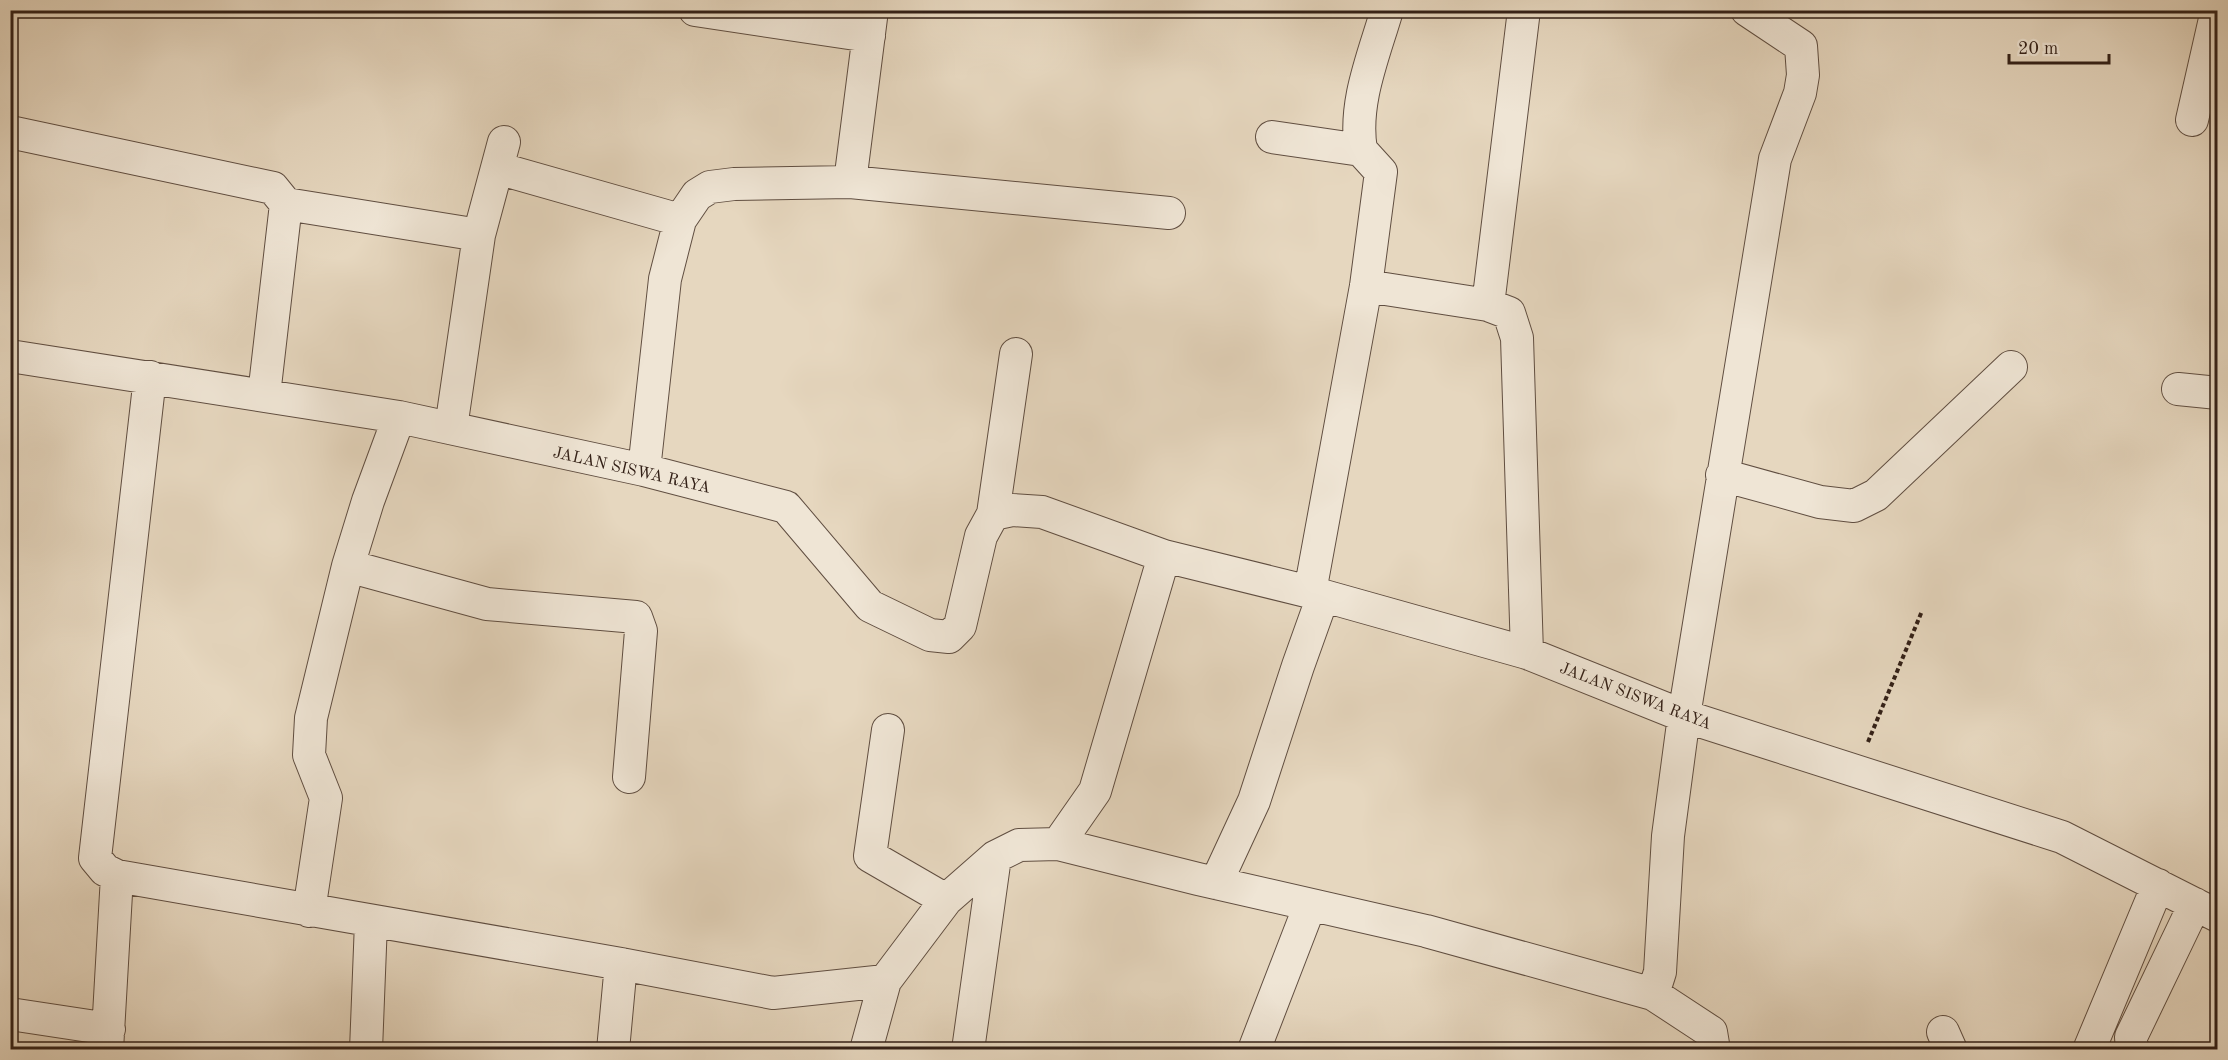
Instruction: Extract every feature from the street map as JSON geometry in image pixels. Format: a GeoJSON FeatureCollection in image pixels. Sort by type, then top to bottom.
{"type":"FeatureCollection","features":[{"type":"Feature","properties":{"kind":"street"},"geometry":{"type":"LineString","coordinates":[[695,10],[870,23],[850,182]]}},
{"type":"Feature","properties":{"kind":"street"},"geometry":{"type":"LineString","coordinates":[[1216,883],[1254,801],[1298,666],[1317,594],[1366,286],[1381,172],[1361,150],[1359,106],[1387,10]]}},
{"type":"Feature","properties":{"kind":"street"},"geometry":{"type":"LineString","coordinates":[[1488,305],[1524,10]]}},
{"type":"Feature","properties":{"kind":"street"},"geometry":{"type":"LineString","coordinates":[[1653,994],[1660,972],[1668,836],[1684,716],[1722,475],[1775,159],[1800,93],[1803,75],[1801,46],[1747,10]]}},
{"type":"Feature","properties":{"kind":"street"},"geometry":{"type":"LineString","coordinates":[[2192,120],[2217,10]]}},
{"type":"Feature","properties":{"kind":"street"},"geometry":{"type":"LineString","coordinates":[[1272,137],[1361,150]]}},
{"type":"Feature","properties":{"kind":"street"},"geometry":{"type":"LineString","coordinates":[[14,139],[273,188],[286,204],[479,235]]}},
{"type":"Feature","properties":{"kind":"street"},"geometry":{"type":"LineString","coordinates":[[451,428],[479,235],[501,155],[680,220]]}},
{"type":"Feature","properties":{"kind":"street"},"geometry":{"type":"LineString","coordinates":[[644,470],[665,279],[680,220],[697,195],[710,187],[734,184],[850,182],[1169,213]]}},
{"type":"Feature","properties":{"kind":"street"},"geometry":{"type":"LineString","coordinates":[[264,395],[286,204]]}},
{"type":"Feature","properties":{"kind":"street"},"geometry":{"type":"LineString","coordinates":[[1366,286],[1488,305],[1509,313],[1517,338],[1527,653]]}},
{"type":"Feature","properties":{"kind":"street"},"geometry":{"type":"LineString","coordinates":[[993,514],[1016,354]]}},
{"type":"Feature","properties":{"kind":"street","name":"JALAN SISWA RAYA"},"geometry":{"type":"LineString","coordinates":[[10,356],[399,417],[644,470],[786,507],[870,606],[930,635],[950,637],[960,626],[981,536],[993,514],[1012,510],[1042,512],[1164,556],[1317,594],[1527,653],[1684,716],[2062,837],[2206,910]]}},
{"type":"Feature","properties":{"kind":"street"},"geometry":{"type":"LineString","coordinates":[[1722,475],[1820,502],[1854,506],[1876,495],[2011,367]]}},
{"type":"Feature","properties":{"kind":"street"},"geometry":{"type":"LineString","coordinates":[[150,377],[95,858],[105,870],[117,876],[621,964],[772,993],[885,981]]}},
{"type":"Feature","properties":{"kind":"street"},"geometry":{"type":"LineString","coordinates":[[2178,389],[2217,393]]}},
{"type":"Feature","properties":{"kind":"street"},"geometry":{"type":"LineString","coordinates":[[309,911],[326,798],[309,755],[311,718],[348,566],[368,501],[399,417]]}},
{"type":"Feature","properties":{"kind":"street"},"geometry":{"type":"LineString","coordinates":[[1058,844],[1095,790],[1164,556]]}},
{"type":"Feature","properties":{"kind":"street"},"geometry":{"type":"LineString","coordinates":[[348,566],[487,604],[636,617],[641,631],[629,777]]}},
{"type":"Feature","properties":{"kind":"street"},"geometry":{"type":"LineString","coordinates":[[888,730],[870,856],[946,900]]}},
{"type":"Feature","properties":{"kind":"street"},"geometry":{"type":"LineString","coordinates":[[866,1050],[885,981],[946,900],[995,857],[1019,845],[1058,844],[1426,931],[1653,994],[1711,1032],[1714,1050]]}},
{"type":"Feature","properties":{"kind":"street"},"geometry":{"type":"LineString","coordinates":[[968,1050],[995,857]]}},
{"type":"Feature","properties":{"kind":"street"},"geometry":{"type":"LineString","coordinates":[[10,1014],[108,1039],[117,876]]}},
{"type":"Feature","properties":{"kind":"street"},"geometry":{"type":"LineString","coordinates":[[2089,1050],[2158,885]]}},
{"type":"Feature","properties":{"kind":"street"},"geometry":{"type":"LineString","coordinates":[[1254,1050],[1310,905]]}},
{"type":"Feature","properties":{"kind":"street"},"geometry":{"type":"LineString","coordinates":[[2132,1050],[2131,1037],[2206,910]]}},
{"type":"Feature","properties":{"kind":"street"},"geometry":{"type":"LineString","coordinates":[[366,1050],[371,922]]}},
{"type":"Feature","properties":{"kind":"street"},"geometry":{"type":"LineString","coordinates":[[613,1050],[621,964]]}},
{"type":"Feature","properties":{"kind":"path"},"geometry":{"type":"LineString","coordinates":[[1856,770],[1922,611]]}}]}
